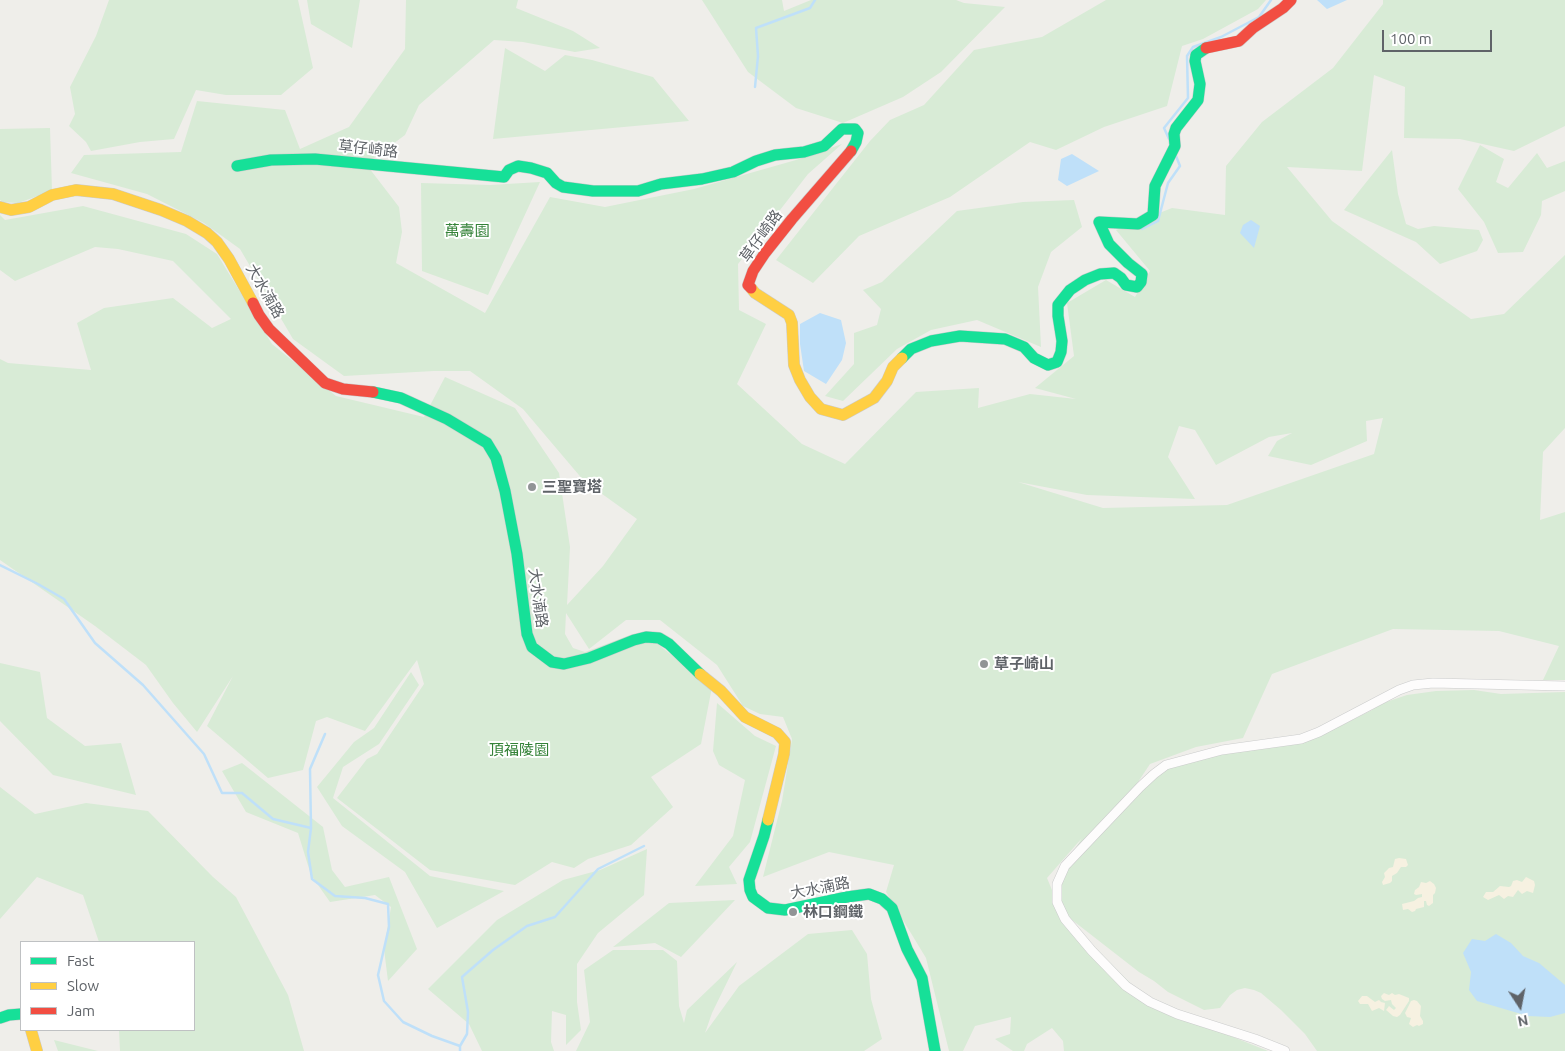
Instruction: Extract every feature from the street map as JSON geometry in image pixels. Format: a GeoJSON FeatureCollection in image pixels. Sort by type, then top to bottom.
{"type":"FeatureCollection","features":[{"type":"Feature","properties":{"kind":"street","name":"草仔崎路"},"geometry":{"type":"LineString","coordinates":[[236,166],[271,160],[316,159],[504,177],[509,170],[518,166],[531,168],[547,174],[563,187],[593,191],[638,191],[661,184],[702,179],[732,172],[775,155],[804,152],[824,146],[842,129],[855,129],[858,133],[852,150],[764,253],[753,271],[748,285],[755,294],[789,315],[792,323],[794,365],[810,397],[821,408],[843,415],[874,398],[887,381],[893,367],[911,349],[931,341],[960,336],[1005,339],[1024,348],[1042,363],[1048,365],[1058,362],[1062,352],[1062,341],[1058,305],[1070,290],[1100,274],[1114,273],[1126,285],[1137,287],[1141,282],[1142,274],[1109,244],[1099,222],[1138,224],[1153,216],[1155,186],[1173,151],[1176,128],[1198,100],[1200,84],[1195,60],[1196,55],[1206,48],[1239,41],[1253,28],[1292,0]]}},
{"type":"Feature","properties":{"kind":"street","name":"大水湳路"},"geometry":{"type":"LineString","coordinates":[[0,206],[11,210],[29,207],[52,195],[76,190],[113,194],[162,210],[187,221],[207,233],[217,242],[229,259],[259,315],[270,329],[325,383],[343,389],[369,391],[401,398],[447,419],[487,443],[496,458],[506,491],[518,561],[527,634],[532,647],[552,662],[564,664],[589,658],[634,640],[646,637],[659,638],[669,644],[721,691],[745,717],[777,733],[783,739],[785,742],[784,754],[764,836],[753,865],[750,880],[750,890],[753,897],[768,908],[785,910],[869,894],[882,899],[892,908],[907,949],[922,978],[935,1051]]}},
{"type":"Feature","properties":{"kind":"street"},"geometry":{"type":"LineString","coordinates":[[1284,1051],[1255,1039],[1177,1014],[1150,1002],[1126,986],[1092,951],[1065,919],[1058,902],[1057,884],[1064,866],[1140,787],[1166,765],[1222,750],[1301,739],[1319,732],[1399,690],[1413,685],[1433,683],[1565,686]]}},
{"type":"Feature","properties":{"kind":"street"},"geometry":{"type":"LineString","coordinates":[[0,1018],[9,1014],[20,1014]]}},
{"type":"Feature","properties":{"kind":"street"},"geometry":{"type":"LineString","coordinates":[[31,1031],[37,1051]]}},
{"type":"Feature","properties":{"kind":"green space"},"geometry":{"type":"Polygon","coordinates":[[[109,0],[298,0],[313,68],[281,95],[226,95],[196,90],[174,139],[140,142],[91,151],[86,142],[69,126],[75,114],[70,87],[96,36],[109,0]]]}},
{"type":"Feature","properties":{"kind":"green space"},"geometry":{"type":"Polygon","coordinates":[[[307,0],[360,0],[352,48],[311,24],[307,0]]]}},
{"type":"Feature","properties":{"kind":"green space","name":"頂福陵園"},"geometry":{"type":"Polygon","coordinates":[[[406,0],[518,0],[516,8],[573,31],[600,48],[575,52],[523,42],[494,40],[419,105],[405,135],[366,164],[399,207],[402,232],[396,263],[485,313],[550,197],[605,207],[694,189],[796,160],[842,144],[808,174],[738,264],[739,310],[766,324],[737,384],[802,444],[845,464],[916,392],[979,388],[978,408],[1030,394],[1076,399],[1035,388],[1074,356],[1067,303],[1106,280],[1135,297],[1150,271],[1116,230],[1172,208],[1225,215],[1226,166],[1262,122],[1333,68],[1383,4],[1383,0],[1565,0],[1565,126],[1514,151],[1460,139],[1404,138],[1405,87],[1374,75],[1362,171],[1287,167],[1332,221],[1471,319],[1504,314],[1565,255],[1565,428],[1543,452],[1540,520],[1565,512],[1565,680],[1543,680],[1559,646],[1499,631],[1393,629],[1272,674],[1243,738],[1196,747],[1150,764],[1136,785],[1158,768],[1322,735],[1372,710],[1380,704],[1407,695],[1436,691],[1474,690],[1501,694],[1565,692],[1565,1051],[1317,1051],[1305,1034],[1281,1010],[1261,993],[1254,990],[1245,988],[1237,990],[1230,995],[1220,1008],[1204,1010],[1168,992],[1067,916],[1055,894],[1060,872],[1082,838],[1047,878],[1062,914],[1156,1009],[1268,1051],[1064,1051],[1063,1041],[1052,1028],[1027,1044],[1024,1051],[1013,1051],[995,1039],[1010,1034],[1011,1017],[975,1026],[963,1051],[949,1051],[926,958],[886,892],[894,865],[829,852],[763,877],[782,801],[792,739],[783,717],[760,714],[743,706],[717,665],[660,620],[626,620],[589,649],[566,613],[565,634],[573,648],[585,652],[633,634],[655,642],[712,687],[701,744],[651,777],[673,807],[631,845],[588,859],[574,868],[552,862],[515,885],[430,870],[337,798],[367,759],[377,754],[424,684],[417,660],[365,731],[327,717],[316,721],[303,770],[268,778],[207,726],[233,676],[197,732],[173,703],[146,665],[95,626],[0,560],[0,359],[8,363],[91,370],[77,323],[104,308],[173,298],[212,328],[231,319],[173,261],[118,249],[95,247],[15,281],[0,270],[0,215],[5,220],[83,206],[186,234],[217,254],[272,344],[336,396],[424,417],[445,377],[515,408],[559,473],[570,547],[567,605],[603,566],[637,519],[584,481],[523,409],[470,371],[344,376],[293,339],[240,249],[204,223],[147,194],[71,173],[84,155],[181,152],[197,101],[285,110],[300,149],[349,127],[405,49],[406,0]],[[1383,418],[1366,421],[1367,441],[1311,465],[1268,456],[1277,441],[1292,433],[1269,437],[1216,465],[1195,430],[1179,426],[1168,457],[1195,499],[1087,495],[1018,482],[1103,508],[1227,505],[1374,454],[1383,418]]]}},
{"type":"Feature","properties":{"kind":"green space"},"geometry":{"type":"Polygon","coordinates":[[[702,0],[782,0],[784,11],[811,0],[956,0],[964,3],[1005,7],[941,72],[903,97],[843,123],[796,108],[748,72],[702,0]]]}},
{"type":"Feature","properties":{"kind":"green space"},"geometry":{"type":"Polygon","coordinates":[[[1106,0],[1266,0],[1258,9],[1203,39],[1182,46],[1167,106],[1104,127],[1056,150],[1030,142],[950,197],[859,236],[813,283],[776,260],[870,141],[890,120],[924,105],[974,50],[1042,37],[1106,0]]]}},
{"type":"Feature","properties":{"kind":"green space"},"geometry":{"type":"Polygon","coordinates":[[[505,48],[545,71],[565,55],[592,60],[653,77],[689,121],[493,139],[505,48]]]}},
{"type":"Feature","properties":{"kind":"green space"},"geometry":{"type":"Polygon","coordinates":[[[50,128],[52,191],[18,203],[3,202],[0,200],[0,129],[50,128]]]}},
{"type":"Feature","properties":{"kind":"green space"},"geometry":{"type":"Polygon","coordinates":[[[1480,145],[1504,159],[1496,182],[1508,188],[1537,153],[1547,168],[1565,161],[1565,191],[1542,201],[1541,215],[1523,252],[1498,253],[1484,222],[1458,189],[1480,145]]]}},
{"type":"Feature","properties":{"kind":"green space"},"geometry":{"type":"Polygon","coordinates":[[[1392,150],[1398,194],[1406,224],[1418,229],[1434,226],[1479,230],[1483,240],[1477,251],[1440,264],[1416,242],[1344,210],[1392,150]]]}},
{"type":"Feature","properties":{"kind":"green space","name":"萬壽園"},"geometry":{"type":"Polygon","coordinates":[[[540,182],[488,295],[422,271],[421,183],[490,185],[540,182]]]}},
{"type":"Feature","properties":{"kind":"green space"},"geometry":{"type":"Polygon","coordinates":[[[1074,200],[1082,227],[1051,252],[1038,287],[1041,347],[977,320],[931,330],[897,349],[843,401],[825,396],[854,364],[854,333],[877,325],[881,309],[863,290],[882,282],[957,211],[1023,202],[1074,200]]]}},
{"type":"Feature","properties":{"kind":"green space"},"geometry":{"type":"Polygon","coordinates":[[[0,663],[40,672],[47,718],[85,746],[121,743],[136,795],[53,775],[0,721],[0,663]]]}},
{"type":"Feature","properties":{"kind":"green space"},"geometry":{"type":"Polygon","coordinates":[[[411,672],[419,685],[379,744],[343,767],[333,798],[430,876],[504,891],[437,928],[405,872],[342,826],[317,787],[354,742],[374,728],[411,672]]]}},
{"type":"Feature","properties":{"kind":"green space"},"geometry":{"type":"Polygon","coordinates":[[[717,703],[755,736],[776,746],[750,842],[729,867],[737,884],[695,886],[733,836],[745,780],[719,765],[713,751],[717,703]]]}},
{"type":"Feature","properties":{"kind":"green space"},"geometry":{"type":"Polygon","coordinates":[[[242,763],[323,827],[332,870],[345,887],[389,877],[417,949],[388,981],[384,949],[391,907],[375,895],[330,902],[311,875],[298,833],[246,812],[222,771],[242,763]]]}},
{"type":"Feature","properties":{"kind":"green space"},"geometry":{"type":"Polygon","coordinates":[[[0,787],[35,814],[86,803],[148,811],[213,877],[236,897],[288,995],[304,1051],[120,1051],[119,1031],[195,1031],[195,941],[99,941],[83,895],[37,877],[0,919],[0,787]]]}},
{"type":"Feature","properties":{"kind":"green space"},"geometry":{"type":"Polygon","coordinates":[[[647,849],[644,895],[598,933],[577,964],[577,1002],[581,1030],[566,1045],[566,1015],[552,1011],[551,1042],[554,1051],[482,1051],[469,1024],[428,989],[497,920],[563,880],[600,870],[647,849]]]}},
{"type":"Feature","properties":{"kind":"green space"},"geometry":{"type":"Polygon","coordinates":[[[735,900],[681,957],[655,943],[613,947],[669,903],[735,900]]]}},
{"type":"Feature","properties":{"kind":"green space"},"geometry":{"type":"Polygon","coordinates":[[[852,930],[867,954],[871,999],[882,1039],[864,1051],[576,1051],[590,1022],[584,970],[613,950],[663,950],[677,961],[679,1006],[684,1023],[687,1010],[737,962],[712,1013],[705,1033],[739,986],[808,934],[852,930]]]}},
{"type":"Feature","properties":{"kind":"green space"},"geometry":{"type":"Polygon","coordinates":[[[54,1040],[98,1051],[58,1051],[54,1040]]]}},
{"type":"Feature","properties":{"kind":"sand"},"geometry":{"type":"Polygon","coordinates":[[[1395,859],[1406,859],[1408,865],[1401,867],[1392,876],[1390,883],[1383,885],[1384,873],[1393,867],[1395,859]]]}},
{"type":"Feature","properties":{"kind":"sand"},"geometry":{"type":"Polygon","coordinates":[[[1526,877],[1534,881],[1533,893],[1527,891],[1522,894],[1518,890],[1513,897],[1508,896],[1504,899],[1499,895],[1488,900],[1483,897],[1486,892],[1493,892],[1500,886],[1509,887],[1513,881],[1522,882],[1526,877]]]}},
{"type":"Feature","properties":{"kind":"sand"},"geometry":{"type":"Polygon","coordinates":[[[1430,881],[1436,888],[1433,895],[1433,903],[1429,906],[1424,901],[1424,907],[1412,912],[1408,909],[1403,910],[1402,904],[1422,897],[1422,894],[1414,894],[1421,882],[1426,883],[1430,881]]]}},
{"type":"Feature","properties":{"kind":"sand"},"geometry":{"type":"Polygon","coordinates":[[[1384,993],[1389,995],[1392,993],[1395,995],[1399,994],[1409,998],[1409,1001],[1397,1017],[1386,1010],[1389,1006],[1394,1010],[1396,1008],[1391,1000],[1385,1001],[1382,999],[1381,996],[1384,993]]]}},
{"type":"Feature","properties":{"kind":"sand"},"geometry":{"type":"Polygon","coordinates":[[[1362,996],[1367,996],[1375,1002],[1379,1000],[1385,1003],[1384,1011],[1379,1008],[1372,1011],[1368,1004],[1360,1004],[1358,1001],[1362,996]]]}},
{"type":"Feature","properties":{"kind":"sand"},"geometry":{"type":"Polygon","coordinates":[[[1414,1000],[1421,1006],[1420,1016],[1423,1024],[1413,1027],[1409,1024],[1411,1018],[1407,1017],[1405,1013],[1411,1001],[1414,1000]]]}},
{"type":"Feature","properties":{"kind":"water"},"geometry":{"type":"Polygon","coordinates":[[[1317,0],[1347,0],[1327,9],[1317,0]]]}},
{"type":"Feature","properties":{"kind":"water"},"geometry":{"type":"Polygon","coordinates":[[[1072,154],[1099,171],[1067,186],[1058,180],[1061,159],[1072,154]]]}},
{"type":"Feature","properties":{"kind":"water"},"geometry":{"type":"Polygon","coordinates":[[[1251,220],[1260,226],[1254,248],[1240,233],[1243,225],[1251,220]]]}},
{"type":"Feature","properties":{"kind":"water"},"geometry":{"type":"Polygon","coordinates":[[[820,313],[841,320],[846,343],[842,360],[826,384],[804,371],[800,344],[800,324],[820,313]]]}},
{"type":"Feature","properties":{"kind":"water"},"geometry":{"type":"Polygon","coordinates":[[[1496,934],[1511,943],[1523,956],[1539,963],[1565,985],[1565,1013],[1550,1017],[1528,1016],[1477,1001],[1469,990],[1471,972],[1463,953],[1472,939],[1485,941],[1496,934]]]}},
{"type":"Feature","properties":{"kind":"waterway"},"geometry":{"type":"LineString","coordinates":[[755,87],[758,56],[756,28],[810,8],[815,0]]}},
{"type":"Feature","properties":{"kind":"waterway"},"geometry":{"type":"LineString","coordinates":[[1169,139],[1164,128],[1188,98],[1187,56],[1193,47],[1221,37],[1259,17],[1271,0]]}},
{"type":"Feature","properties":{"kind":"waterway"},"geometry":{"type":"LineString","coordinates":[[1142,229],[1158,221],[1168,183],[1180,166],[1176,156]]}},
{"type":"Feature","properties":{"kind":"waterway"},"geometry":{"type":"LineString","coordinates":[[0,565],[64,599],[95,643],[143,685],[204,754],[222,793],[242,793],[273,819],[311,828],[308,852],[312,879],[335,896],[365,898],[388,904],[389,927],[378,975],[384,1001],[403,1022],[432,1036],[460,1046],[460,1051]]}},
{"type":"Feature","properties":{"kind":"waterway"},"geometry":{"type":"LineString","coordinates":[[311,828],[310,769],[325,734]]}},
{"type":"Feature","properties":{"kind":"waterway"},"geometry":{"type":"LineString","coordinates":[[460,1046],[467,1034],[468,1012],[462,977],[493,950],[527,926],[555,917],[598,869],[644,846]]}},
{"type":"Feature","properties":{"kind":"traffic: fast"},"geometry":{"type":"LineString","coordinates":[[902,358],[911,349],[931,341],[960,336],[1005,339],[1024,347],[1034,358],[1048,365],[1057,362],[1061,352],[1062,341],[1058,305],[1070,290],[1085,280],[1100,274],[1114,273],[1126,285],[1137,287],[1141,282],[1142,274],[1109,244],[1099,222],[1138,224],[1153,215],[1155,186],[1175,146],[1174,134],[1176,128],[1198,100],[1200,84],[1195,61],[1196,55],[1206,48]]}},
{"type":"Feature","properties":{"kind":"traffic: fast"},"geometry":{"type":"LineString","coordinates":[[237,166],[271,160],[315,159],[504,177],[509,170],[518,166],[547,173],[556,183],[563,187],[593,191],[638,191],[661,184],[702,179],[733,172],[756,161],[775,155],[804,152],[824,146],[842,129],[855,129],[858,133],[851,151]]}},
{"type":"Feature","properties":{"kind":"traffic: fast"},"geometry":{"type":"LineString","coordinates":[[373,392],[401,398],[447,419],[487,443],[496,458],[505,491],[517,554],[527,634],[532,647],[552,662],[564,664],[589,658],[634,640],[646,637],[659,638],[669,644],[700,674]]}},
{"type":"Feature","properties":{"kind":"traffic: fast"},"geometry":{"type":"LineString","coordinates":[[768,820],[749,880],[753,897],[768,908],[785,910],[869,894],[882,899],[892,908],[907,949],[922,978],[935,1051]]}},
{"type":"Feature","properties":{"kind":"traffic: fast"},"geometry":{"type":"LineString","coordinates":[[0,1018],[20,1014]]}},
{"type":"Feature","properties":{"kind":"traffic: slow"},"geometry":{"type":"LineString","coordinates":[[0,207],[11,210],[29,207],[52,195],[76,190],[113,194],[161,210],[187,221],[207,233],[217,242],[229,259],[253,303]]}},
{"type":"Feature","properties":{"kind":"traffic: slow"},"geometry":{"type":"LineString","coordinates":[[751,288],[755,293],[789,315],[792,323],[794,365],[810,397],[821,409],[843,415],[874,398],[887,381],[893,367],[902,358]]}},
{"type":"Feature","properties":{"kind":"traffic: slow"},"geometry":{"type":"LineString","coordinates":[[700,674],[721,691],[745,717],[777,733],[785,742],[784,754],[768,820]]}},
{"type":"Feature","properties":{"kind":"traffic: slow"},"geometry":{"type":"LineString","coordinates":[[31,1031],[37,1051]]}},
{"type":"Feature","properties":{"kind":"traffic: jam"},"geometry":{"type":"LineString","coordinates":[[1206,48],[1239,41],[1253,28],[1283,8],[1291,0]]}},
{"type":"Feature","properties":{"kind":"traffic: jam"},"geometry":{"type":"LineString","coordinates":[[751,288],[748,285],[753,271],[765,253],[851,151]]}},
{"type":"Feature","properties":{"kind":"traffic: jam"},"geometry":{"type":"LineString","coordinates":[[253,303],[269,329],[325,383],[343,389],[373,392]]}},
{"type":"Feature","properties":{"kind":"place","name":"三聖寶塔"},"geometry":{"type":"Point","coordinates":[532,487]}},
{"type":"Feature","properties":{"kind":"place","name":"草子崎山"},"geometry":{"type":"Point","coordinates":[984,664]}},
{"type":"Feature","properties":{"kind":"place","name":"林口鋼鐵"},"geometry":{"type":"Point","coordinates":[793,912]}}]}
